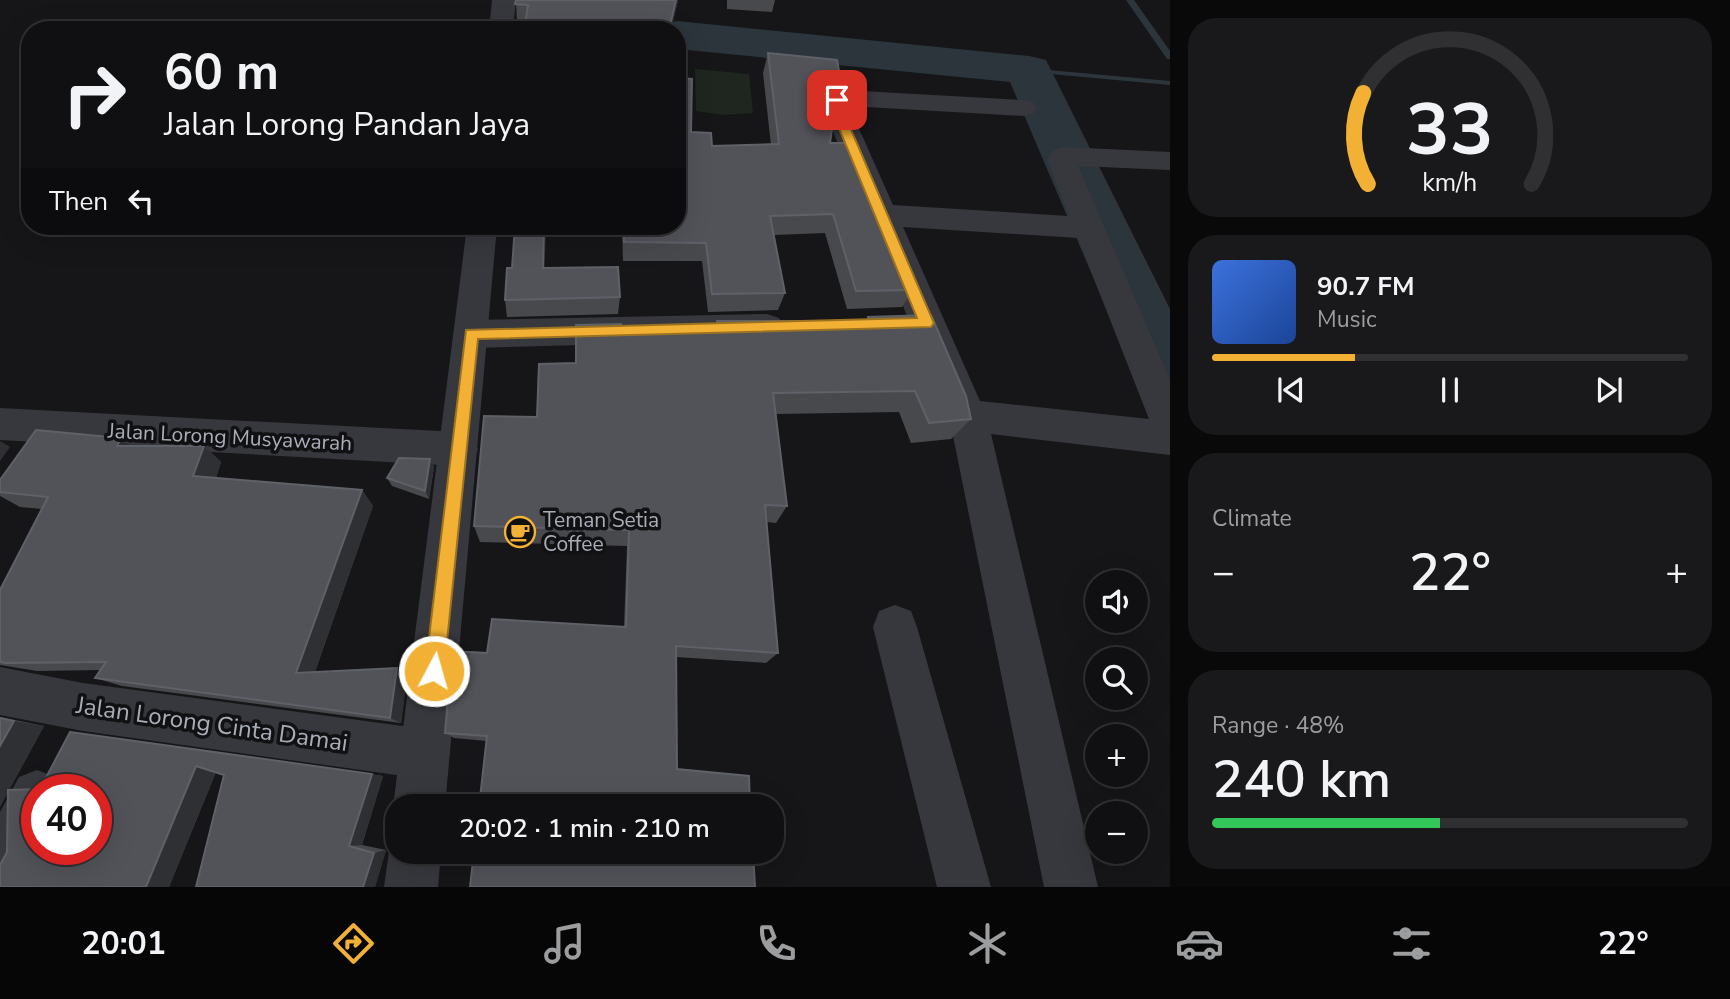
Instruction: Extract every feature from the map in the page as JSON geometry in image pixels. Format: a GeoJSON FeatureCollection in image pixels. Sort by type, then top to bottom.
{"type":"FeatureCollection","features":[{"type":"Feature","properties":{"kind":"street"},"geometry":{"type":"LineString","coordinates":[[1024,108],[844,98],[837,100],[835,104],[880,215],[913,324],[968,416],[1071,887]]}},
{"type":"Feature","properties":{"kind":"street"},"geometry":{"type":"LineString","coordinates":[[1170,161],[1075,156],[1061,163],[1170,424]]}},
{"type":"Feature","properties":{"kind":"street"},"geometry":{"type":"LineString","coordinates":[[880,215],[1089,228]]}},
{"type":"Feature","properties":{"kind":"street"},"geometry":{"type":"LineString","coordinates":[[420,794],[481,235]]}},
{"type":"Feature","properties":{"kind":"street"},"geometry":{"type":"LineString","coordinates":[[471,334],[802,326]]}},
{"type":"Feature","properties":{"kind":"street"},"geometry":{"type":"LineString","coordinates":[[968,416],[1170,438]]}},
{"type":"Feature","properties":{"kind":"street","name":"Jalan Lorong Musyawarah"},"geometry":{"type":"LineString","coordinates":[[0,424],[39,443],[459,449]]}},
{"type":"Feature","properties":{"kind":"street"},"geometry":{"type":"LineString","coordinates":[[894,627],[964,887]]}},
{"type":"Feature","properties":{"kind":"street","name":"Jalan Lorong Cinta Damai"},"geometry":{"type":"LineString","coordinates":[[0,691],[56,757],[425,754]]}},
{"type":"Feature","properties":{"kind":"street"},"geometry":{"type":"LineString","coordinates":[[0,865],[56,757]]}},
{"type":"Feature","properties":{"kind":"street"},"geometry":{"type":"LineString","coordinates":[[411,887],[414,864]]}},
{"type":"Feature","properties":{"kind":"shaded area"},"geometry":{"type":"Polygon","coordinates":[[[695,69],[749,74],[753,113],[723,115],[696,111],[695,69]]]}},
{"type":"Feature","properties":{"kind":"building"},"geometry":{"type":"Polygon","coordinates":[[[516,0],[676,0],[671,21],[526,21],[528,5],[515,4],[516,0]]]}},
{"type":"Feature","properties":{"kind":"building"},"geometry":{"type":"Polygon","coordinates":[[[768,53],[837,60],[839,71],[832,73],[826,83],[835,108],[830,143],[850,143],[913,290],[856,291],[833,214],[770,216],[785,293],[712,294],[706,243],[624,242],[624,235],[686,235],[686,79],[692,79],[691,132],[711,133],[712,146],[779,144],[768,53]]]}},
{"type":"Feature","properties":{"kind":"building"},"geometry":{"type":"Polygon","coordinates":[[[514,235],[544,235],[543,268],[618,267],[620,297],[505,300],[507,268],[512,268],[514,235]]]}},
{"type":"Feature","properties":{"kind":"building"},"geometry":{"type":"Polygon","coordinates":[[[931,315],[966,396],[971,419],[929,423],[915,391],[773,393],[787,506],[765,505],[778,653],[676,646],[677,769],[749,776],[750,794],[480,794],[487,736],[445,733],[452,651],[487,653],[492,619],[626,627],[629,530],[474,526],[484,416],[537,417],[539,364],[576,363],[576,325],[621,324],[622,332],[718,330],[717,321],[869,321],[868,317],[931,315]]]}},
{"type":"Feature","properties":{"kind":"building"},"geometry":{"type":"Polygon","coordinates":[[[36,430],[121,438],[117,446],[204,446],[193,476],[362,490],[296,673],[397,668],[390,718],[95,678],[106,662],[0,662],[0,590],[48,497],[0,492],[0,480],[36,430]]]}},
{"type":"Feature","properties":{"kind":"building"},"geometry":{"type":"Polygon","coordinates":[[[399,458],[430,459],[425,491],[387,478],[399,458]]]}},
{"type":"Feature","properties":{"kind":"building"},"geometry":{"type":"Polygon","coordinates":[[[0,718],[14,721],[0,746],[0,718]]]}},
{"type":"Feature","properties":{"kind":"building"},"geometry":{"type":"Polygon","coordinates":[[[70,732],[372,774],[349,846],[374,853],[363,887],[196,887],[224,775],[196,766],[146,887],[0,887],[0,865],[7,852],[8,790],[21,790],[21,865],[112,865],[112,774],[48,774],[70,732]]]}},
{"type":"Feature","properties":{"kind":"building"},"geometry":{"type":"Polygon","coordinates":[[[473,864],[754,864],[755,887],[470,887],[473,864]]]}},
{"type":"Feature","properties":{"kind":"waterway"},"geometry":{"type":"LineString","coordinates":[[1130,0],[1170,57]]}},
{"type":"Feature","properties":{"kind":"waterway"},"geometry":{"type":"LineString","coordinates":[[686,36],[1029,70],[1170,378]]}},
{"type":"Feature","properties":{"kind":"waterway"},"geometry":{"type":"LineString","coordinates":[[1029,70],[1170,83]]}},
{"type":"Feature","properties":{"kind":"place","name":"Teman Setia Coffee"},"geometry":{"type":"Point","coordinates":[520,532]}},
{"type":"Feature","properties":{"kind":"route"},"geometry":{"type":"LineString","coordinates":[[434,671],[471,334],[926,323],[835,104],[837,100]]}}]}
